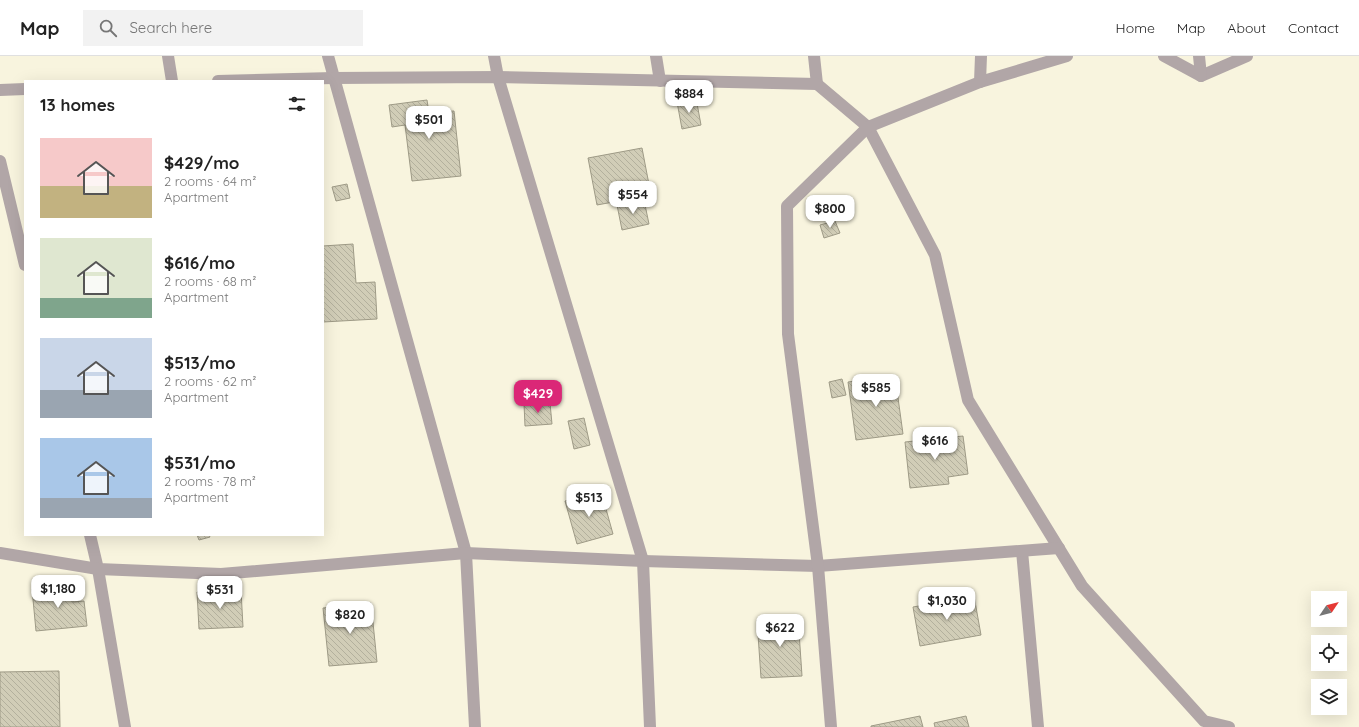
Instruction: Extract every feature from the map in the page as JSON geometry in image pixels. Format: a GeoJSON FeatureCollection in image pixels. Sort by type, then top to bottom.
{"type":"FeatureCollection","features":[{"type":"Feature","properties":{"kind":"street"},"geometry":{"type":"LineString","coordinates":[[168,56],[172,80]]}},
{"type":"Feature","properties":{"kind":"street"},"geometry":{"type":"LineString","coordinates":[[328,56],[466,553],[475,727]]}},
{"type":"Feature","properties":{"kind":"street"},"geometry":{"type":"LineString","coordinates":[[494,56],[498,78],[643,561],[650,727]]}},
{"type":"Feature","properties":{"kind":"street"},"geometry":{"type":"LineString","coordinates":[[656,56],[660,81]]}},
{"type":"Feature","properties":{"kind":"street"},"geometry":{"type":"LineString","coordinates":[[814,56],[817,84]]}},
{"type":"Feature","properties":{"kind":"street"},"geometry":{"type":"LineString","coordinates":[[980,82],[981,56]]}},
{"type":"Feature","properties":{"kind":"street"},"geometry":{"type":"LineString","coordinates":[[831,727],[818,566],[788,334],[787,206],[868,127],[980,82],[1067,56]]}},
{"type":"Feature","properties":{"kind":"street"},"geometry":{"type":"LineString","coordinates":[[1164,56],[1201,76]]}},
{"type":"Feature","properties":{"kind":"street"},"geometry":{"type":"LineString","coordinates":[[1199,56],[1201,76]]}},
{"type":"Feature","properties":{"kind":"street"},"geometry":{"type":"LineString","coordinates":[[1201,76],[1247,56]]}},
{"type":"Feature","properties":{"kind":"street"},"geometry":{"type":"LineString","coordinates":[[256,80],[333,78],[498,78],[817,84],[868,127],[935,255],[968,400],[1082,586],[1203,724],[1229,727]]}},
{"type":"Feature","properties":{"kind":"street"},"geometry":{"type":"LineString","coordinates":[[0,90],[24,89]]}},
{"type":"Feature","properties":{"kind":"street"},"geometry":{"type":"LineString","coordinates":[[0,161],[24,261]]}},
{"type":"Feature","properties":{"kind":"street"},"geometry":{"type":"LineString","coordinates":[[90,536],[98,569],[125,727]]}},
{"type":"Feature","properties":{"kind":"street"},"geometry":{"type":"LineString","coordinates":[[0,553],[98,569],[221,574],[466,553],[643,561],[818,566],[1059,548]]}},
{"type":"Feature","properties":{"kind":"street"},"geometry":{"type":"LineString","coordinates":[[1022,551],[1038,727]]}},
{"type":"Feature","properties":{"kind":"building"},"geometry":{"type":"Polygon","coordinates":[[[696,98],[701,125],[682,129],[677,102],[696,98]]]}},
{"type":"Feature","properties":{"kind":"building"},"geometry":{"type":"Polygon","coordinates":[[[427,100],[429,113],[454,111],[461,176],[412,181],[405,125],[392,127],[389,105],[427,100]]]}},
{"type":"Feature","properties":{"kind":"building"},"geometry":{"type":"Polygon","coordinates":[[[642,148],[651,195],[597,205],[588,158],[642,148]]]}},
{"type":"Feature","properties":{"kind":"building"},"geometry":{"type":"Polygon","coordinates":[[[347,184],[350,198],[336,201],[332,187],[347,184]]]}},
{"type":"Feature","properties":{"kind":"building"},"geometry":{"type":"Polygon","coordinates":[[[644,200],[649,224],[622,230],[617,205],[644,200]]]}},
{"type":"Feature","properties":{"kind":"building"},"geometry":{"type":"Polygon","coordinates":[[[835,221],[840,233],[824,238],[820,225],[835,221]]]}},
{"type":"Feature","properties":{"kind":"building"},"geometry":{"type":"Polygon","coordinates":[[[353,244],[356,283],[375,282],[377,319],[324,322],[324,246],[353,244]]]}},
{"type":"Feature","properties":{"kind":"building"},"geometry":{"type":"Polygon","coordinates":[[[895,376],[903,434],[856,440],[848,382],[895,376]]]}},
{"type":"Feature","properties":{"kind":"building"},"geometry":{"type":"Polygon","coordinates":[[[842,379],[846,395],[832,398],[829,382],[842,379]]]}},
{"type":"Feature","properties":{"kind":"building"},"geometry":{"type":"Polygon","coordinates":[[[550,403],[552,424],[525,426],[524,404],[550,403]]]}},
{"type":"Feature","properties":{"kind":"building"},"geometry":{"type":"Polygon","coordinates":[[[584,418],[590,445],[574,449],[568,421],[584,418]]]}},
{"type":"Feature","properties":{"kind":"building"},"geometry":{"type":"Polygon","coordinates":[[[963,436],[968,474],[948,477],[949,484],[910,488],[905,442],[963,436]]]}},
{"type":"Feature","properties":{"kind":"building"},"geometry":{"type":"Polygon","coordinates":[[[601,491],[613,534],[577,544],[565,501],[601,491]]]}},
{"type":"Feature","properties":{"kind":"building"},"geometry":{"type":"Polygon","coordinates":[[[197,536],[210,537],[199,540],[197,536]]]}},
{"type":"Feature","properties":{"kind":"building"},"geometry":{"type":"Polygon","coordinates":[[[72,584],[73,602],[84,601],[87,626],[36,631],[32,589],[72,584]]]}},
{"type":"Feature","properties":{"kind":"building"},"geometry":{"type":"Polygon","coordinates":[[[241,590],[243,627],[199,629],[197,592],[241,590]]]}},
{"type":"Feature","properties":{"kind":"building"},"geometry":{"type":"Polygon","coordinates":[[[974,596],[981,635],[920,646],[913,607],[974,596]]]}},
{"type":"Feature","properties":{"kind":"building"},"geometry":{"type":"Polygon","coordinates":[[[371,603],[377,662],[329,666],[323,608],[371,603]]]}},
{"type":"Feature","properties":{"kind":"building"},"geometry":{"type":"Polygon","coordinates":[[[798,617],[802,676],[761,678],[757,620],[798,617]]]}},
{"type":"Feature","properties":{"kind":"building"},"geometry":{"type":"Polygon","coordinates":[[[59,671],[60,727],[0,727],[0,672],[59,671]]]}},
{"type":"Feature","properties":{"kind":"building"},"geometry":{"type":"Polygon","coordinates":[[[920,716],[923,727],[871,727],[871,726],[920,716]]]}},
{"type":"Feature","properties":{"kind":"building"},"geometry":{"type":"Polygon","coordinates":[[[966,716],[969,727],[935,727],[934,723],[966,716]]]}}]}
